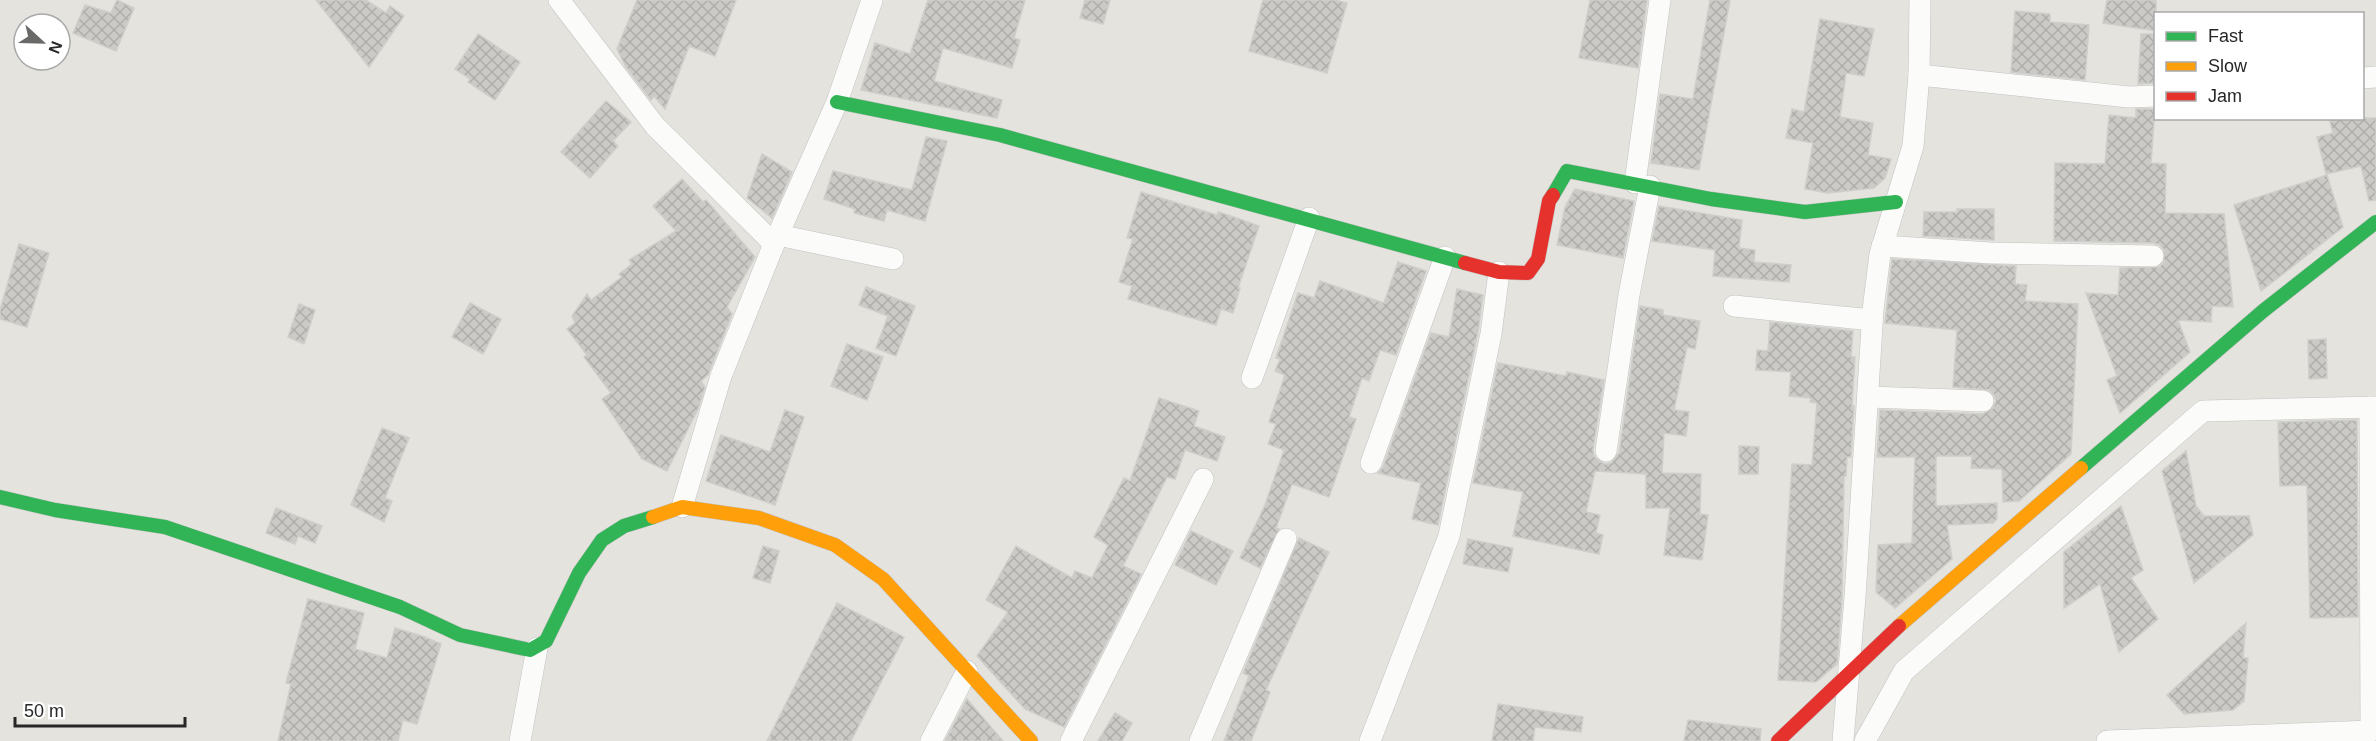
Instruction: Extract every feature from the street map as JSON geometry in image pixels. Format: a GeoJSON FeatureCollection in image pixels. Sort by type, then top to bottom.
{"type":"FeatureCollection","features":[{"type":"Feature","properties":{"kind":"street"},"geometry":{"type":"LineString","coordinates":[[559,0],[655,126],[776,239],[893,259]]}},
{"type":"Feature","properties":{"kind":"street"},"geometry":{"type":"LineString","coordinates":[[682,507],[721,376],[776,239],[837,102],[872,0]]}},
{"type":"Feature","properties":{"kind":"street"},"geometry":{"type":"LineString","coordinates":[[1606,451],[1643,185],[1660,0]]}},
{"type":"Feature","properties":{"kind":"street"},"geometry":{"type":"LineString","coordinates":[[1840,738],[1849,675],[1872,320],[1882,246],[1913,146],[1919,75],[1920,0]]}},
{"type":"Feature","properties":{"kind":"street"},"geometry":{"type":"LineString","coordinates":[[1919,75],[2129,97],[2154,96]]}},
{"type":"Feature","properties":{"kind":"street"},"geometry":{"type":"LineString","coordinates":[[837,102],[1000,135],[1499,272],[1528,273],[1538,259],[1549,201],[1567,171],[1711,199],[1805,212],[1896,202]]}},
{"type":"Feature","properties":{"kind":"street"},"geometry":{"type":"LineString","coordinates":[[1252,378],[1309,218]]}},
{"type":"Feature","properties":{"kind":"street"},"geometry":{"type":"LineString","coordinates":[[1778,741],[1849,675],[1882,640],[2263,311],[2376,222]]}},
{"type":"Feature","properties":{"kind":"street"},"geometry":{"type":"LineString","coordinates":[[1882,246],[1991,253],[2153,256]]}},
{"type":"Feature","properties":{"kind":"street"},"geometry":{"type":"LineString","coordinates":[[1371,463],[1445,257]]}},
{"type":"Feature","properties":{"kind":"street"},"geometry":{"type":"LineString","coordinates":[[1370,741],[1449,536],[1491,334],[1499,272]]}},
{"type":"Feature","properties":{"kind":"street"},"geometry":{"type":"LineString","coordinates":[[1734,306],[1872,320]]}},
{"type":"Feature","properties":{"kind":"street"},"geometry":{"type":"LineString","coordinates":[[1868,397],[1983,402]]}},
{"type":"Feature","properties":{"kind":"street"},"geometry":{"type":"LineString","coordinates":[[1865,741],[1904,671],[2203,411],[2373,407],[2371,730],[2107,741]]}},
{"type":"Feature","properties":{"kind":"street"},"geometry":{"type":"LineString","coordinates":[[1071,741],[1203,479]]}},
{"type":"Feature","properties":{"kind":"street"},"geometry":{"type":"LineString","coordinates":[[0,497],[55,510],[165,527],[400,607],[460,634],[520,649],[537,648],[546,641],[579,573],[602,540],[624,526],[682,507],[759,518],[835,545],[883,579],[1031,741]]}},
{"type":"Feature","properties":{"kind":"street"},"geometry":{"type":"LineString","coordinates":[[1200,741],[1286,539]]}},
{"type":"Feature","properties":{"kind":"street"},"geometry":{"type":"LineString","coordinates":[[520,741],[537,648]]}},
{"type":"Feature","properties":{"kind":"street"},"geometry":{"type":"LineString","coordinates":[[931,741],[967,671]]}},
{"type":"Feature","properties":{"kind":"building"},"geometry":{"type":"Polygon","coordinates":[[[117,0],[134,8],[116,51],[73,33],[85,5],[111,13],[117,0]]]}},
{"type":"Feature","properties":{"kind":"building"},"geometry":{"type":"Polygon","coordinates":[[[316,0],[366,0],[386,13],[390,6],[404,16],[369,67],[316,0]]]}},
{"type":"Feature","properties":{"kind":"building"},"geometry":{"type":"Polygon","coordinates":[[[637,0],[736,0],[715,56],[689,46],[665,109],[654,96],[651,100],[626,67],[617,49],[637,0]]]}},
{"type":"Feature","properties":{"kind":"building"},"geometry":{"type":"Polygon","coordinates":[[[928,0],[1025,0],[1014,38],[1020,40],[1012,68],[943,48],[934,81],[1002,100],[997,118],[861,90],[875,43],[910,54],[928,0]]]}},
{"type":"Feature","properties":{"kind":"building"},"geometry":{"type":"Polygon","coordinates":[[[1085,0],[1110,0],[1103,24],[1080,18],[1085,0]]]}},
{"type":"Feature","properties":{"kind":"building"},"geometry":{"type":"Polygon","coordinates":[[[1263,0],[1335,0],[1347,3],[1327,73],[1249,51],[1263,0]]]}},
{"type":"Feature","properties":{"kind":"building"},"geometry":{"type":"Polygon","coordinates":[[[1590,0],[1647,0],[1638,68],[1579,58],[1590,0]]]}},
{"type":"Feature","properties":{"kind":"building"},"geometry":{"type":"Polygon","coordinates":[[[1710,0],[1730,0],[1699,170],[1651,163],[1660,94],[1693,99],[1710,0]]]}},
{"type":"Feature","properties":{"kind":"building"},"geometry":{"type":"Polygon","coordinates":[[[2107,0],[2156,0],[2154,31],[2103,23],[2107,0]]]}},
{"type":"Feature","properties":{"kind":"building"},"geometry":{"type":"Polygon","coordinates":[[[2015,11],[2050,14],[2050,22],[2089,25],[2085,80],[2011,72],[2015,11]]]}},
{"type":"Feature","properties":{"kind":"building"},"geometry":{"type":"Polygon","coordinates":[[[1820,19],[1874,29],[1864,76],[1846,73],[1840,117],[1873,123],[1868,155],[1891,159],[1885,178],[1874,188],[1828,193],[1805,189],[1813,143],[1786,138],[1792,109],[1804,112],[1820,19]]]}},
{"type":"Feature","properties":{"kind":"building"},"geometry":{"type":"Polygon","coordinates":[[[478,34],[520,62],[495,100],[468,82],[470,79],[455,69],[478,34]]]}},
{"type":"Feature","properties":{"kind":"building"},"geometry":{"type":"Polygon","coordinates":[[[2141,34],[2154,34],[2154,83],[2138,84],[2141,34]]]}},
{"type":"Feature","properties":{"kind":"building"},"geometry":{"type":"Polygon","coordinates":[[[606,101],[631,122],[613,141],[618,146],[590,178],[561,152],[606,101]]]}},
{"type":"Feature","properties":{"kind":"building"},"geometry":{"type":"Polygon","coordinates":[[[2136,109],[2154,109],[2151,163],[2166,164],[2165,213],[2224,214],[2233,307],[2212,306],[2211,322],[2178,320],[2190,352],[2120,413],[2107,380],[2117,376],[2086,293],[2118,295],[2120,268],[2159,267],[2164,262],[2164,250],[2160,245],[2153,243],[2054,241],[2055,163],[2105,164],[2109,115],[2136,118],[2136,109]]]}},
{"type":"Feature","properties":{"kind":"building"},"geometry":{"type":"Polygon","coordinates":[[[2376,118],[2376,200],[2369,201],[2361,166],[2326,174],[2317,137],[2333,133],[2330,120],[2376,118]]]}},
{"type":"Feature","properties":{"kind":"building"},"geometry":{"type":"Polygon","coordinates":[[[926,137],[947,141],[925,221],[887,210],[884,221],[854,213],[855,209],[824,199],[833,171],[912,190],[926,137]]]}},
{"type":"Feature","properties":{"kind":"building"},"geometry":{"type":"Polygon","coordinates":[[[762,154],[792,172],[772,218],[747,198],[762,154]]]}},
{"type":"Feature","properties":{"kind":"building"},"geometry":{"type":"Polygon","coordinates":[[[2327,175],[2343,227],[2261,291],[2234,205],[2327,175]]]}},
{"type":"Feature","properties":{"kind":"building"},"geometry":{"type":"Polygon","coordinates":[[[682,179],[703,202],[706,200],[755,257],[727,307],[732,314],[708,375],[701,381],[705,387],[698,409],[667,471],[642,459],[602,399],[611,393],[584,357],[587,355],[567,329],[575,323],[572,316],[587,294],[591,300],[622,277],[619,274],[632,264],[629,260],[676,231],[653,206],[682,179]]]}},
{"type":"Feature","properties":{"kind":"building"},"geometry":{"type":"Polygon","coordinates":[[[1575,189],[1634,201],[1623,258],[1557,245],[1565,207],[1575,189]]]}},
{"type":"Feature","properties":{"kind":"building"},"geometry":{"type":"Polygon","coordinates":[[[1141,192],[1217,215],[1218,212],[1259,226],[1238,288],[1240,288],[1233,313],[1221,309],[1216,325],[1128,299],[1132,286],[1119,282],[1133,239],[1127,238],[1141,192]]]}},
{"type":"Feature","properties":{"kind":"building"},"geometry":{"type":"Polygon","coordinates":[[[1659,206],[1742,220],[1739,248],[1755,250],[1754,262],[1791,265],[1789,282],[1713,276],[1715,250],[1652,241],[1659,206]]]}},
{"type":"Feature","properties":{"kind":"building"},"geometry":{"type":"Polygon","coordinates":[[[1957,209],[1994,209],[1994,240],[1923,236],[1924,212],[1957,212],[1957,209]]]}},
{"type":"Feature","properties":{"kind":"building"},"geometry":{"type":"Polygon","coordinates":[[[19,244],[49,253],[27,327],[0,319],[0,310],[19,244]]]}},
{"type":"Feature","properties":{"kind":"building"},"geometry":{"type":"Polygon","coordinates":[[[1892,259],[2016,266],[2015,284],[2027,285],[2025,301],[2078,304],[2071,454],[2019,501],[2003,502],[2002,469],[1971,468],[1972,456],[1936,456],[1936,506],[1997,503],[1997,519],[1993,523],[1947,525],[1952,559],[1895,608],[1876,592],[1878,545],[1912,543],[1915,457],[1877,457],[1880,410],[1983,414],[1993,408],[1996,401],[1989,390],[1953,387],[1957,330],[1885,323],[1892,259]]]}},
{"type":"Feature","properties":{"kind":"building"},"geometry":{"type":"Polygon","coordinates":[[[1398,262],[1426,271],[1396,355],[1380,350],[1369,381],[1362,378],[1349,417],[1356,419],[1329,497],[1292,484],[1276,528],[1279,529],[1260,568],[1240,558],[1265,505],[1284,450],[1268,444],[1276,424],[1269,422],[1285,375],[1275,371],[1280,359],[1276,358],[1298,293],[1314,298],[1320,281],[1384,303],[1398,262]]]}},
{"type":"Feature","properties":{"kind":"building"},"geometry":{"type":"Polygon","coordinates":[[[866,287],[915,306],[896,356],[876,348],[888,316],[859,305],[866,287]]]}},
{"type":"Feature","properties":{"kind":"building"},"geometry":{"type":"Polygon","coordinates":[[[1457,289],[1483,295],[1478,332],[1438,525],[1412,519],[1421,483],[1378,473],[1383,467],[1431,333],[1449,337],[1457,289]]]}},
{"type":"Feature","properties":{"kind":"building"},"geometry":{"type":"Polygon","coordinates":[[[470,303],[501,319],[483,354],[452,337],[470,303]]]}},
{"type":"Feature","properties":{"kind":"building"},"geometry":{"type":"Polygon","coordinates":[[[299,304],[315,310],[304,344],[288,337],[299,304]]]}},
{"type":"Feature","properties":{"kind":"building"},"geometry":{"type":"Polygon","coordinates":[[[1640,306],[1663,310],[1663,315],[1700,321],[1695,349],[1687,347],[1674,410],[1689,412],[1686,436],[1664,433],[1662,473],[1701,474],[1700,514],[1708,515],[1702,560],[1664,555],[1670,508],[1646,508],[1646,474],[1595,471],[1586,512],[1600,515],[1596,533],[1603,535],[1599,554],[1513,536],[1523,492],[1473,483],[1498,363],[1566,376],[1567,372],[1604,380],[1593,450],[1594,456],[1599,461],[1605,464],[1611,463],[1619,453],[1640,306]]]}},
{"type":"Feature","properties":{"kind":"building"},"geometry":{"type":"Polygon","coordinates":[[[1770,322],[1853,331],[1851,357],[1855,357],[1852,406],[1854,406],[1851,457],[1847,457],[1846,476],[1844,476],[1842,600],[1837,664],[1816,682],[1778,680],[1792,464],[1812,465],[1817,403],[1810,402],[1811,398],[1789,396],[1791,372],[1756,370],[1757,350],[1768,351],[1770,322]]]}},
{"type":"Feature","properties":{"kind":"building"},"geometry":{"type":"Polygon","coordinates":[[[2326,339],[2327,378],[2309,379],[2308,340],[2326,339]]]}},
{"type":"Feature","properties":{"kind":"building"},"geometry":{"type":"Polygon","coordinates":[[[847,344],[883,357],[867,400],[831,386],[847,344]]]}},
{"type":"Feature","properties":{"kind":"building"},"geometry":{"type":"Polygon","coordinates":[[[1159,398],[1199,411],[1194,426],[1225,437],[1217,461],[1185,450],[1175,479],[1167,477],[1123,566],[1141,574],[1064,727],[1025,709],[977,656],[1008,612],[986,600],[1016,546],[1072,578],[1075,571],[1092,578],[1108,545],[1094,537],[1124,478],[1130,481],[1159,398]]]}},
{"type":"Feature","properties":{"kind":"building"},"geometry":{"type":"Polygon","coordinates":[[[785,410],[804,417],[775,505],[706,481],[721,435],[770,452],[785,410]]]}},
{"type":"Feature","properties":{"kind":"building"},"geometry":{"type":"Polygon","coordinates":[[[2357,420],[2358,617],[2310,618],[2307,485],[2280,486],[2278,422],[2357,420]]]}},
{"type":"Feature","properties":{"kind":"building"},"geometry":{"type":"Polygon","coordinates":[[[382,428],[409,438],[385,498],[392,501],[384,522],[351,505],[382,428]]]}},
{"type":"Feature","properties":{"kind":"building"},"geometry":{"type":"Polygon","coordinates":[[[1739,446],[1759,447],[1758,474],[1739,474],[1739,446]]]}},
{"type":"Feature","properties":{"kind":"building"},"geometry":{"type":"Polygon","coordinates":[[[2186,451],[2196,506],[2204,516],[2249,516],[2253,535],[2194,583],[2162,471],[2186,451]]]}},
{"type":"Feature","properties":{"kind":"building"},"geometry":{"type":"Polygon","coordinates":[[[2121,506],[2143,570],[2131,578],[2158,619],[2119,652],[2100,584],[2064,608],[2064,552],[2121,506]]]}},
{"type":"Feature","properties":{"kind":"building"},"geometry":{"type":"Polygon","coordinates":[[[276,508],[322,526],[315,543],[298,536],[295,544],[266,533],[276,508]]]}},
{"type":"Feature","properties":{"kind":"building"},"geometry":{"type":"Polygon","coordinates":[[[1191,531],[1233,551],[1216,585],[1175,565],[1191,531]]]}},
{"type":"Feature","properties":{"kind":"building"},"geometry":{"type":"Polygon","coordinates":[[[1299,538],[1329,552],[1266,690],[1270,692],[1251,741],[1224,741],[1249,676],[1243,673],[1299,538]]]}},
{"type":"Feature","properties":{"kind":"building"},"geometry":{"type":"Polygon","coordinates":[[[1468,539],[1513,548],[1508,572],[1463,564],[1468,539]]]}},
{"type":"Feature","properties":{"kind":"building"},"geometry":{"type":"Polygon","coordinates":[[[763,546],[779,551],[770,583],[753,578],[763,546]]]}},
{"type":"Feature","properties":{"kind":"building"},"geometry":{"type":"Polygon","coordinates":[[[308,599],[364,613],[355,649],[387,658],[395,628],[441,644],[417,724],[403,720],[398,741],[278,741],[291,684],[286,683],[308,599]]]}},
{"type":"Feature","properties":{"kind":"building"},"geometry":{"type":"Polygon","coordinates":[[[837,603],[904,637],[851,741],[767,741],[837,603]]]}},
{"type":"Feature","properties":{"kind":"building"},"geometry":{"type":"Polygon","coordinates":[[[2246,623],[2243,658],[2248,658],[2244,701],[2233,710],[2184,714],[2167,695],[2246,623]]]}},
{"type":"Feature","properties":{"kind":"building"},"geometry":{"type":"Polygon","coordinates":[[[967,699],[1003,741],[945,741],[967,699]]]}},
{"type":"Feature","properties":{"kind":"building"},"geometry":{"type":"Polygon","coordinates":[[[1498,704],[1583,717],[1581,732],[1535,727],[1533,741],[1492,741],[1498,704]]]}},
{"type":"Feature","properties":{"kind":"building"},"geometry":{"type":"Polygon","coordinates":[[[1115,713],[1132,723],[1122,741],[1098,741],[1115,713]]]}},
{"type":"Feature","properties":{"kind":"building"},"geometry":{"type":"Polygon","coordinates":[[[1688,720],[1761,729],[1760,741],[1684,741],[1688,720]]]}},
{"type":"Feature","properties":{"kind":"traffic: fast"},"geometry":{"type":"LineString","coordinates":[[837,102],[1000,135],[1465,263]]}},
{"type":"Feature","properties":{"kind":"traffic: fast"},"geometry":{"type":"LineString","coordinates":[[1553,195],[1567,171],[1711,199],[1805,212],[1896,202]]}},
{"type":"Feature","properties":{"kind":"traffic: fast"},"geometry":{"type":"LineString","coordinates":[[2081,468],[2263,311],[2376,222]]}},
{"type":"Feature","properties":{"kind":"traffic: fast"},"geometry":{"type":"LineString","coordinates":[[0,497],[55,510],[165,527],[400,607],[460,635],[530,650],[546,641],[579,573],[602,540],[624,526],[653,517]]}},
{"type":"Feature","properties":{"kind":"traffic: slow"},"geometry":{"type":"LineString","coordinates":[[1899,626],[2081,468]]}},
{"type":"Feature","properties":{"kind":"traffic: slow"},"geometry":{"type":"LineString","coordinates":[[653,517],[682,507],[759,518],[835,545],[883,579],[1031,741]]}},
{"type":"Feature","properties":{"kind":"traffic: jam"},"geometry":{"type":"LineString","coordinates":[[1465,263],[1499,272],[1528,273],[1538,259],[1549,201],[1553,195]]}},
{"type":"Feature","properties":{"kind":"traffic: jam"},"geometry":{"type":"LineString","coordinates":[[1778,741],[1899,626]]}}]}
